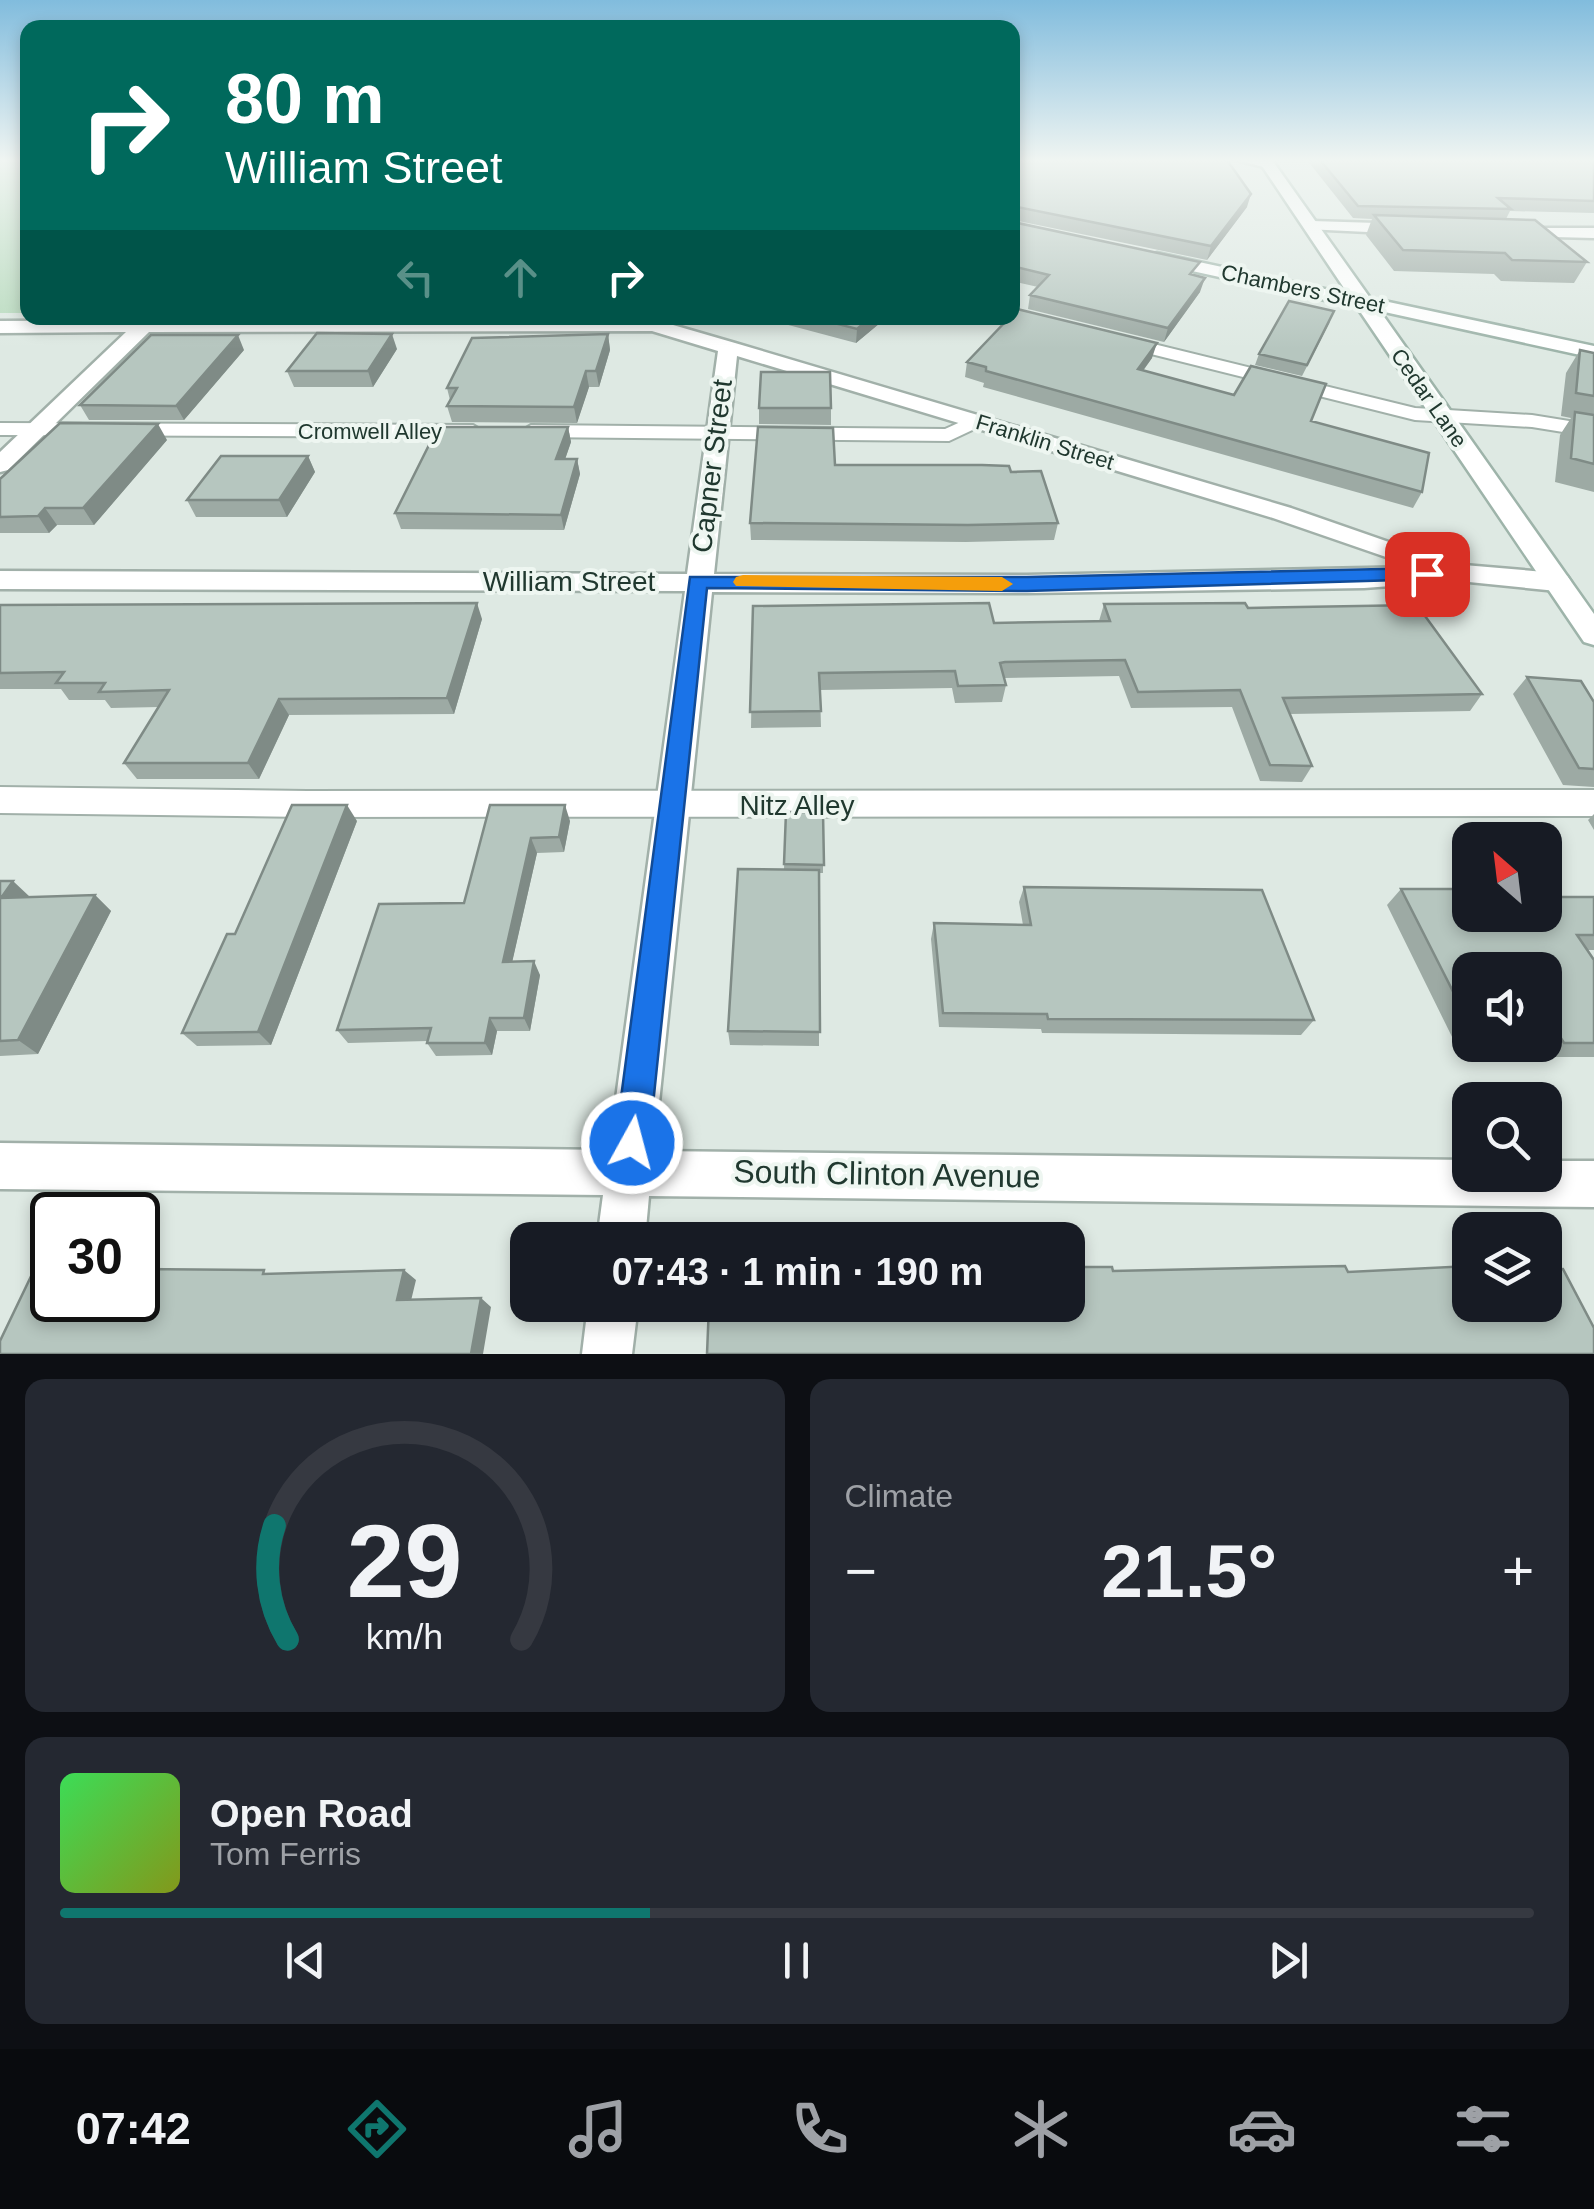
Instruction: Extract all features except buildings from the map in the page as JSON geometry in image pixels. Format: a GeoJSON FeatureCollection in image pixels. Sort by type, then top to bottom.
{"type":"FeatureCollection","features":[{"type":"Feature","properties":{"kind":"street","name":"Cedar Lane"},"geometry":{"type":"LineString","coordinates":[[1310,223],[1594,634]]}},
{"type":"Feature","properties":{"kind":"street"},"geometry":{"type":"LineString","coordinates":[[1312,226],[1431,230]]}},
{"type":"Feature","properties":{"kind":"street"},"geometry":{"type":"LineString","coordinates":[[1500,231],[1594,233]]}},
{"type":"Feature","properties":{"kind":"street","name":"Chambers Street"},"geometry":{"type":"LineString","coordinates":[[1143,255],[1594,352]]}},
{"type":"Feature","properties":{"kind":"street"},"geometry":{"type":"LineString","coordinates":[[0,327],[655,325]]}},
{"type":"Feature","properties":{"kind":"street","name":"Franklin Street"},"geometry":{"type":"LineString","coordinates":[[655,325],[1282,513],[1459,572]]}},
{"type":"Feature","properties":{"kind":"street"},"geometry":{"type":"LineString","coordinates":[[0,465],[142,328]]}},
{"type":"Feature","properties":{"kind":"street","name":"Capner Street"},"geometry":{"type":"LineString","coordinates":[[622,1222],[728,347]]}},
{"type":"Feature","properties":{"kind":"street","name":"William Street"},"geometry":{"type":"LineString","coordinates":[[0,580],[1027,584],[1364,579],[1459,572],[1557,582]]}},
{"type":"Feature","properties":{"kind":"street","name":"South Clinton Avenue"},"geometry":{"type":"LineString","coordinates":[[0,1166],[1594,1184]]}},
{"type":"Feature","properties":{"kind":"street"},"geometry":{"type":"LineString","coordinates":[[607,1354],[611,1322]]}},
{"type":"Feature","properties":{"kind":"lane"},"geometry":{"type":"LineString","coordinates":[[1107,338],[1389,409],[1443,417],[1532,421],[1594,431]]}},
{"type":"Feature","properties":{"kind":"lane","name":"Cromwell Alley"},"geometry":{"type":"LineString","coordinates":[[0,429],[949,434],[976,422]]}},
{"type":"Feature","properties":{"kind":"lane","name":"Nitz Alley"},"geometry":{"type":"LineString","coordinates":[[0,800],[673,805],[1594,803]]}},
{"type":"Feature","properties":{"kind":"green space"},"geometry":{"type":"Polygon","coordinates":[[[0,223],[20,223],[20,313],[0,313],[0,223]]]}},
{"type":"Feature","properties":{"kind":"slow traffic"},"geometry":{"type":"LineString","coordinates":[[743,582],[1002,584]]}},
{"type":"Feature","properties":{"kind":"route"},"geometry":{"type":"LineString","coordinates":[[632,1143],[698,581],[1027,584],[1364,579],[1427,574]]}}]}
